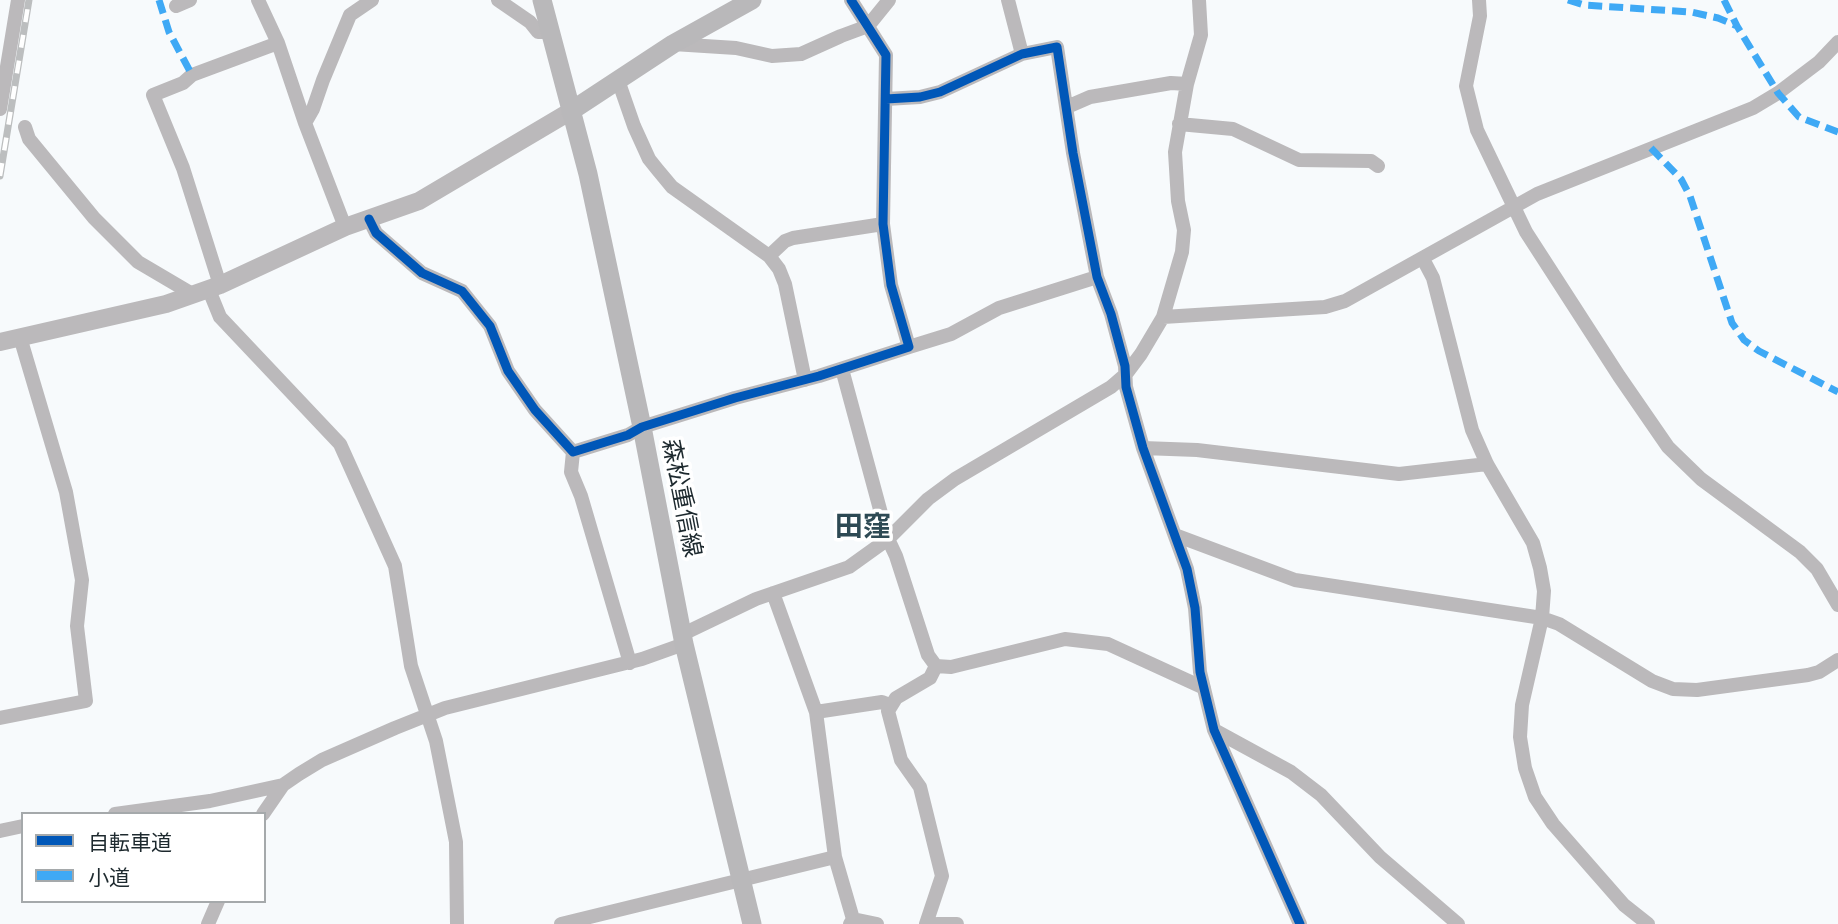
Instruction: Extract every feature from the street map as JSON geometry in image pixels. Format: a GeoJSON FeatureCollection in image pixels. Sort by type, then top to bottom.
{"type":"FeatureCollection","features":[{"type":"Feature","properties":{"kind":"main road","name":"森松重信線"},"geometry":{"type":"LineString","coordinates":[[542,0],[587,174],[642,427],[684,639],[752,924]]}},
{"type":"Feature","properties":{"kind":"main road"},"geometry":{"type":"LineString","coordinates":[[571,111],[673,44],[752,0]]}},
{"type":"Feature","properties":{"kind":"street"},"geometry":{"type":"LineString","coordinates":[[0,109],[18,0]]}},
{"type":"Feature","properties":{"kind":"street"},"geometry":{"type":"LineString","coordinates":[[176,6],[190,0]]}},
{"type":"Feature","properties":{"kind":"street"},"geometry":{"type":"LineString","coordinates":[[258,0],[278,43],[345,227]]}},
{"type":"Feature","properties":{"kind":"street"},"geometry":{"type":"LineString","coordinates":[[305,123],[350,15],[372,0]]}},
{"type":"Feature","properties":{"kind":"street"},"geometry":{"type":"LineString","coordinates":[[498,0],[530,22],[538,32],[549,32]]}},
{"type":"Feature","properties":{"kind":"street"},"geometry":{"type":"LineString","coordinates":[[851,0],[886,55],[883,225],[891,285],[909,346]]}},
{"type":"Feature","properties":{"kind":"street"},"geometry":{"type":"LineString","coordinates":[[673,44],[736,48],[772,56],[801,54],[868,26],[889,0]]}},
{"type":"Feature","properties":{"kind":"street"},"geometry":{"type":"LineString","coordinates":[[1008,0],[1022,54]]}},
{"type":"Feature","properties":{"kind":"street"},"geometry":{"type":"LineString","coordinates":[[129,812],[210,801],[283,785],[322,760],[445,708],[630,663],[684,639],[756,598],[849,567],[888,539],[928,499],[955,479],[1111,387],[1126,374],[1141,354],[1163,317],[1182,252],[1184,230],[1175,175],[1179,124],[1201,35],[1199,0]]}},
{"type":"Feature","properties":{"kind":"street"},"geometry":{"type":"LineString","coordinates":[[1479,0],[1480,16],[1466,86],[1477,130],[1527,232],[1668,447],[1701,479],[1800,552],[1817,569],[1838,605]]}},
{"type":"Feature","properties":{"kind":"street"},"geometry":{"type":"LineString","coordinates":[[1163,317],[1325,307],[1369,289],[1537,194],[1752,108],[1819,62],[1838,42]]}},
{"type":"Feature","properties":{"kind":"street"},"geometry":{"type":"LineString","coordinates":[[278,43],[192,75],[183,83],[153,95],[183,168],[207,290],[220,317],[341,444],[395,566],[411,666],[436,741],[456,842],[457,924]]}},
{"type":"Feature","properties":{"kind":"street"},"geometry":{"type":"LineString","coordinates":[[886,99],[920,97],[940,92],[1022,54],[1057,47],[1073,153],[1097,277],[1111,314],[1126,374],[1126,387],[1143,448],[1187,569],[1195,608],[1200,672],[1214,730],[1300,924]]}},
{"type":"Feature","properties":{"kind":"street"},"geometry":{"type":"LineString","coordinates":[[618,80],[649,159],[672,187],[768,256],[779,269],[785,284],[805,380]]}},
{"type":"Feature","properties":{"kind":"street"},"geometry":{"type":"LineString","coordinates":[[1067,107],[1090,97],[1171,83],[1187,84]]}},
{"type":"Feature","properties":{"kind":"street"},"geometry":{"type":"LineString","coordinates":[[0,342],[166,304],[207,290],[345,227],[419,201],[571,111]]}},
{"type":"Feature","properties":{"kind":"street"},"geometry":{"type":"LineString","coordinates":[[1179,124],[1233,129],[1299,160],[1371,161],[1378,166]]}},
{"type":"Feature","properties":{"kind":"street"},"geometry":{"type":"LineString","coordinates":[[25,127],[29,139],[94,218],[138,262],[207,290]]}},
{"type":"Feature","properties":{"kind":"street"},"geometry":{"type":"LineString","coordinates":[[369,219],[376,233],[422,273],[461,291],[490,326],[508,371],[535,411],[573,452],[571,472],[581,496],[630,663]]}},
{"type":"Feature","properties":{"kind":"street"},"geometry":{"type":"LineString","coordinates":[[768,256],[785,241],[793,238],[883,225]]}},
{"type":"Feature","properties":{"kind":"street"},"geometry":{"type":"LineString","coordinates":[[1423,259],[1433,278],[1472,430],[1487,464],[1533,543],[1544,592],[1542,618],[1522,705],[1520,737],[1525,768],[1535,797],[1553,824],[1624,905],[1648,924]]}},
{"type":"Feature","properties":{"kind":"street"},"geometry":{"type":"LineString","coordinates":[[573,452],[628,435],[642,427],[842,369],[951,334],[999,308],[1097,277]]}},
{"type":"Feature","properties":{"kind":"street"},"geometry":{"type":"LineString","coordinates":[[0,718],[86,701],[77,626],[82,580],[71,517],[20,337]]}},
{"type":"Feature","properties":{"kind":"street"},"geometry":{"type":"LineString","coordinates":[[842,369],[888,539],[928,655],[936,666]]}},
{"type":"Feature","properties":{"kind":"street"},"geometry":{"type":"LineString","coordinates":[[1143,448],[1197,450],[1399,474],[1487,464]]}},
{"type":"Feature","properties":{"kind":"street"},"geometry":{"type":"LineString","coordinates":[[1175,536],[1295,580],[1542,618],[1559,624],[1652,681],[1673,689],[1697,690],[1808,675],[1819,672],[1838,660]]}},
{"type":"Feature","properties":{"kind":"street"},"geometry":{"type":"LineString","coordinates":[[774,593],[816,712],[835,857],[852,922],[877,924]]}},
{"type":"Feature","properties":{"kind":"street"},"geometry":{"type":"LineString","coordinates":[[936,666],[951,667],[1065,639],[1108,644],[1204,688]]}},
{"type":"Feature","properties":{"kind":"street"},"geometry":{"type":"LineString","coordinates":[[926,924],[942,876],[920,787],[901,760],[888,711],[896,698],[930,678],[936,666]]}},
{"type":"Feature","properties":{"kind":"street"},"geometry":{"type":"LineString","coordinates":[[816,712],[882,702],[890,705]]}},
{"type":"Feature","properties":{"kind":"street"},"geometry":{"type":"LineString","coordinates":[[1214,730],[1291,772],[1321,795],[1380,857],[1458,924]]}},
{"type":"Feature","properties":{"kind":"street"},"geometry":{"type":"LineString","coordinates":[[264,812],[283,785]]}},
{"type":"Feature","properties":{"kind":"street"},"geometry":{"type":"LineString","coordinates":[[0,831],[21,826]]}},
{"type":"Feature","properties":{"kind":"street"},"geometry":{"type":"LineString","coordinates":[[561,924],[835,857]]}},
{"type":"Feature","properties":{"kind":"street"},"geometry":{"type":"LineString","coordinates":[[208,924],[217,903]]}},
{"type":"Feature","properties":{"kind":"street"},"geometry":{"type":"LineString","coordinates":[[937,924],[957,924]]}},
{"type":"Feature","properties":{"kind":"railway"},"geometry":{"type":"LineString","coordinates":[[0,176],[29,0]]}},
{"type":"Feature","properties":{"kind":"marked path"},"geometry":{"type":"LineString","coordinates":[[159,0],[169,32],[192,75]]}},
{"type":"Feature","properties":{"kind":"marked path"},"geometry":{"type":"LineString","coordinates":[[1568,0],[1584,5],[1691,12],[1718,18],[1737,26]]}},
{"type":"Feature","properties":{"kind":"marked path"},"geometry":{"type":"LineString","coordinates":[[1724,0],[1778,93],[1799,117],[1838,132]]}},
{"type":"Feature","properties":{"kind":"marked path"},"geometry":{"type":"LineString","coordinates":[[1651,148],[1681,179],[1690,196],[1732,323],[1744,340],[1759,351],[1838,392]]}},
{"type":"Feature","properties":{"kind":"cycle path"},"geometry":{"type":"LineString","coordinates":[[369,219],[376,233],[422,273],[462,291],[490,326],[508,371],[535,410],[573,452],[628,435],[642,427],[909,347],[891,285],[883,224],[886,55],[851,0]]}},
{"type":"Feature","properties":{"kind":"cycle path"},"geometry":{"type":"LineString","coordinates":[[886,99],[920,97],[940,92],[1022,54],[1057,47],[1073,153],[1097,277],[1111,314],[1125,366],[1126,387],[1143,448],[1187,569],[1195,608],[1200,672],[1214,730],[1300,924]]}},
{"type":"Feature","properties":{"kind":"district","name":"田窪"},"geometry":{"type":"Point","coordinates":[863,528]}}]}
